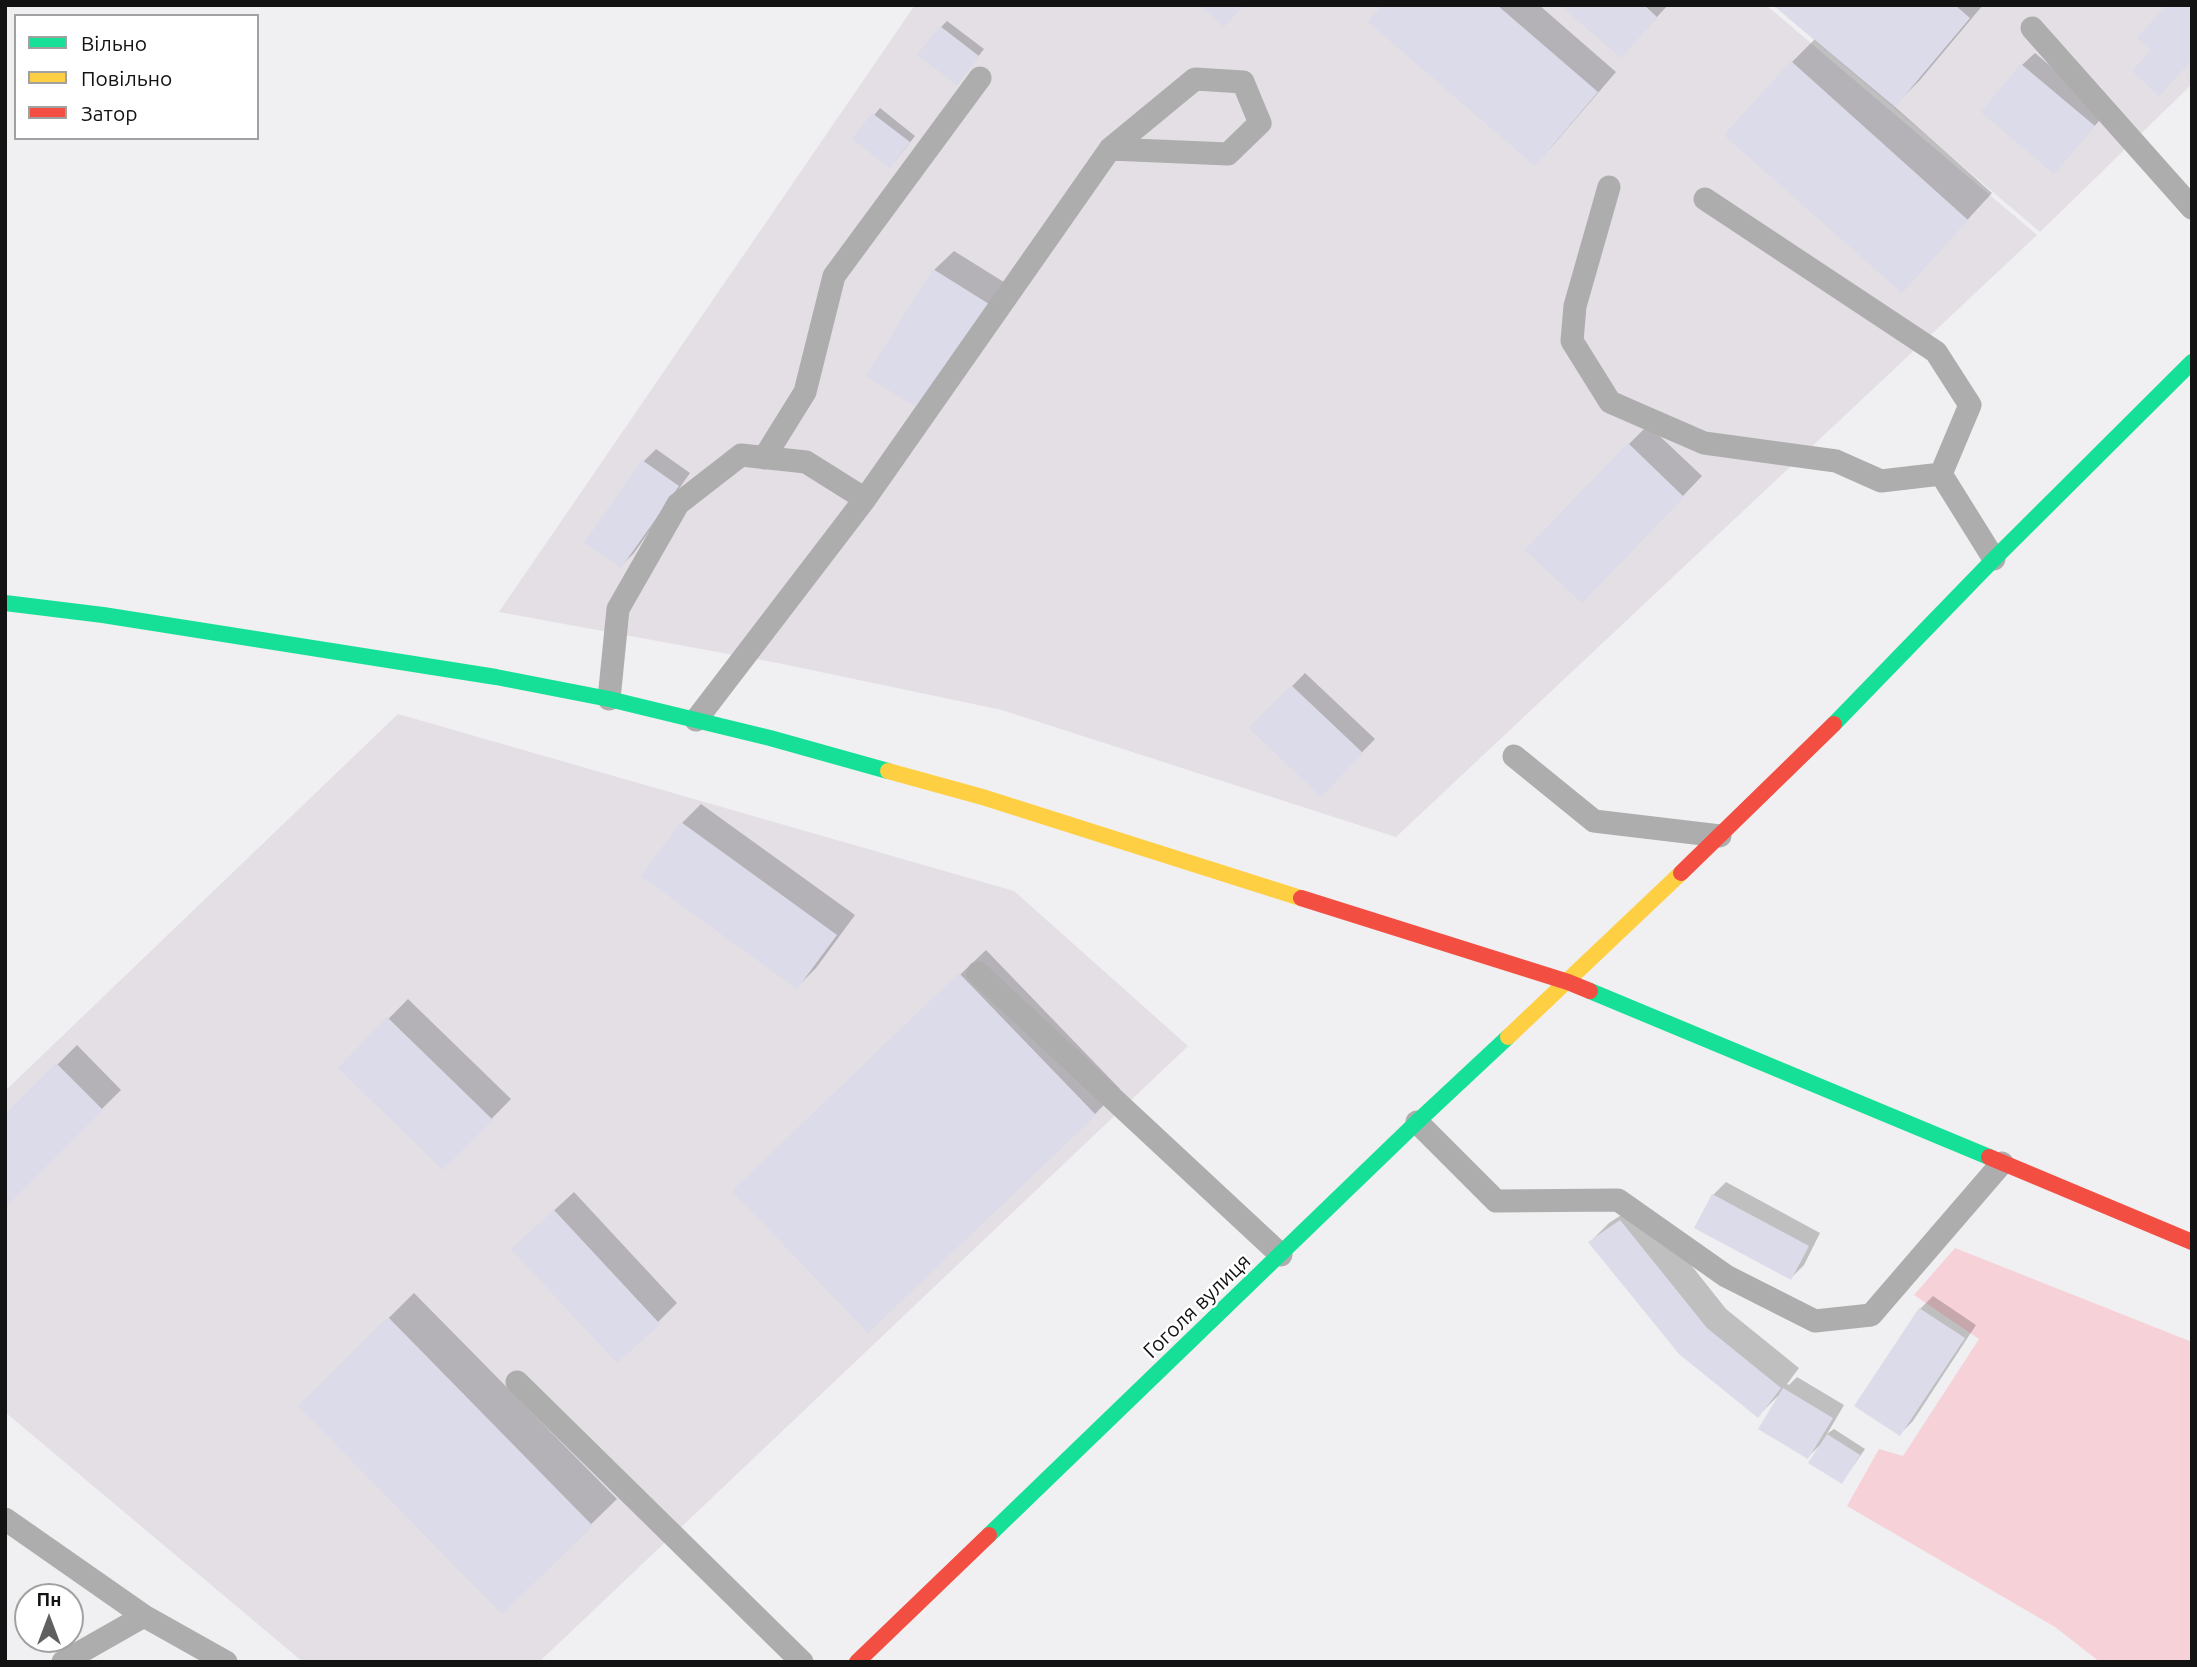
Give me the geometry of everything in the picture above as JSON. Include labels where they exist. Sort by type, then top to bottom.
[{"type":"main road","name":"Гоголя вулиця","points":[[857,1662],[1417,1122],[1568,982],[1794,765],[1994,559],[2192,362]]},
{"type":"main road","points":[[5,603],[103,615],[456,670],[609,699],[771,738],[986,798],[1568,982],[2192,1242]]},
{"type":"lane","points":[[2032,28],[2192,208]]},
{"type":"lane","points":[[764,458],[805,392],[834,276],[980,78]]},
{"type":"lane","points":[[696,720],[865,499],[1110,149],[1195,79],[1243,82],[1260,123],[1228,154],[1110,149]]},
{"type":"lane","points":[[1609,187],[1574,306],[1572,341],[1610,402],[1704,443],[1836,461],[1881,481],[1941,474]]},
{"type":"lane","points":[[1705,199],[1936,352],[1970,405],[1941,474]]},
{"type":"lane","points":[[609,699],[618,609],[678,504],[741,455],[806,463],[865,499]]},
{"type":"lane","points":[[1941,474],[1994,559]]},
{"type":"lane","points":[[1514,756],[1594,821],[1720,836]]},
{"type":"lane","points":[[978,974],[1281,1255]]},
{"type":"lane","points":[[1417,1122],[1496,1201],[1618,1200],[1726,1276],[1815,1321],[1871,1315],[2002,1163]]},
{"type":"lane","points":[[517,1382],[802,1662]]},
{"type":"lane","points":[[5,1519],[144,1616],[226,1662]]},
{"type":"lane","points":[[63,1662],[144,1616]]},
{"type":"shaded area","points":[[915,5],[1766,5],[2037,235],[1396,837],[1002,710],[778,663],[499,612]]},
{"type":"shaded area","points":[[1773,5],[2192,5],[2192,84],[2040,232]]},
{"type":"shaded area","points":[[398,714],[1014,891],[1188,1046],[539,1662],[303,1662],[5,1412],[5,1091]]},
{"type":"shaded area","points":[[1955,1248],[2192,1342],[2192,1662],[2100,1662],[2055,1627],[1847,1506],[1879,1449],[1903,1456],[1979,1339],[1914,1295]]},
{"type":"building","points":[[1199,5],[1244,5],[1224,27]]},
{"type":"building","points":[[1382,5],[1497,5],[1598,92],[1535,166],[1368,22]]},
{"type":"building","points":[[1560,5],[1644,5],[1657,17],[1621,58]]},
{"type":"building","points":[[1773,5],[1955,5],[1970,18],[1895,107]]},
{"type":"building","points":[[2167,5],[2192,5],[2192,60],[2159,96],[2132,71],[2151,50],[2137,38]]},
{"type":"building","points":[[940,26],[979,56],[957,85],[917,55]]},
{"type":"building","points":[[1791,61],[1968,220],[1902,293],[1724,135]]},
{"type":"building","points":[[2021,64],[2095,126],[2054,174],[1981,112]]},
{"type":"building","points":[[872,113],[910,142],[890,168],[852,139]]},
{"type":"building","points":[[933,269],[989,304],[922,411],[866,376]]},
{"type":"building","points":[[1628,443],[1684,497],[1582,603],[1525,550]]},
{"type":"building","points":[[642,460],[679,486],[621,568],[584,543]]},
{"type":"building","points":[[1291,685],[1363,753],[1321,797],[1249,728]]},
{"type":"building","points":[[681,822],[837,935],[797,989],[641,876]]},
{"type":"building","points":[[959,973],[1096,1115],[868,1333],[732,1191]]},
{"type":"building","points":[[387,1017],[493,1120],[443,1170],[338,1068]]},
{"type":"building","points":[[56,1063],[103,1110],[5,1208],[5,1114]]},
{"type":"building","points":[[1712,1194],[1809,1246],[1791,1280],[1694,1228]]},
{"type":"building","points":[[554,1210],[660,1324],[617,1363],[511,1249]]},
{"type":"building","points":[[1620,1220],[1707,1328],[1781,1388],[1758,1418],[1679,1354],[1588,1242]]},
{"type":"building","points":[[1919,1308],[1965,1338],[1900,1436],[1854,1406]]},
{"type":"building","points":[[388,1317],[593,1526],[502,1614],[298,1406]]},
{"type":"building","points":[[1783,1388],[1833,1418],[1808,1459],[1758,1429]]},
{"type":"building","points":[[1827,1434],[1860,1455],[1842,1484],[1808,1463]]},
{"type":"traffic: fast","points":[[1834,724],[1994,559],[2192,362]]},
{"type":"traffic: fast","points":[[5,603],[103,615],[496,677],[609,699],[770,738],[888,771]]},
{"type":"traffic: fast","points":[[1590,991],[1989,1157]]},
{"type":"traffic: fast","points":[[989,1535],[1508,1037]]},
{"type":"traffic: slow","points":[[888,771],[986,798],[1301,898]]},
{"type":"traffic: slow","points":[[1508,1037],[1681,873]]},
{"type":"traffic: jam","points":[[1681,873],[1834,724]]},
{"type":"traffic: jam","points":[[1301,898],[1590,991]]},
{"type":"traffic: jam","points":[[1989,1157],[2192,1242]]},
{"type":"traffic: jam","points":[[857,1662],[989,1535]]}]
